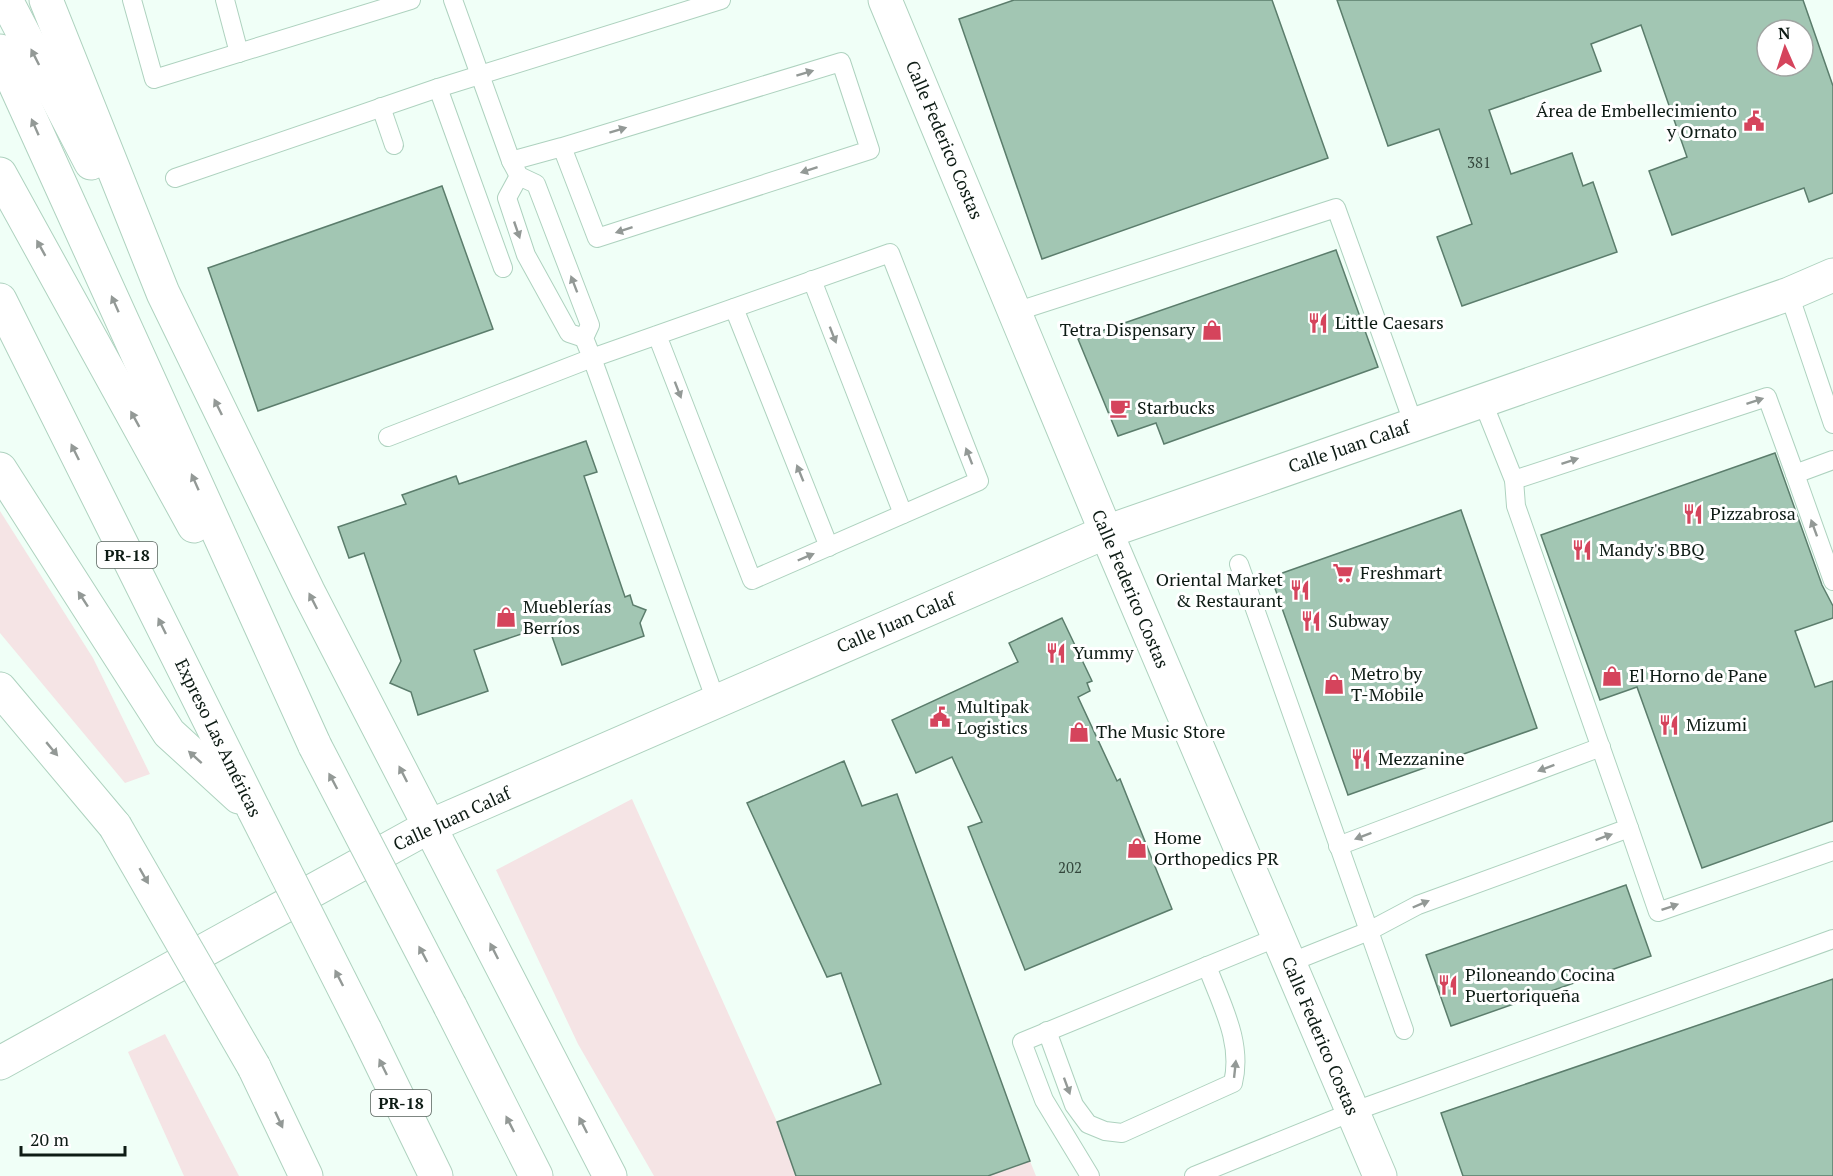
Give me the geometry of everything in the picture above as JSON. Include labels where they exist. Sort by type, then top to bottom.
[{"type":"main road","points":[[6,0],[124,226],[163,293]]},
{"type":"main road","points":[[46,0],[163,293],[308,591],[610,1176]]},
{"type":"main road","name":"Calle Federico Costas","points":[[885,0],[1106,532],[1380,1176]]},
{"type":"main road","points":[[0,51],[315,746]]},
{"type":"main road","points":[[0,174],[315,746],[536,1176]]},
{"type":"main road","name":"Calle Juan Calaf","points":[[0,1063],[430,826],[1106,532],[1789,294],[1833,275]]},
{"type":"main road","name":"Expreso Las Américas","points":[[0,300],[436,1176]]},
{"type":"main road","points":[[0,469],[169,734],[254,810]]},
{"type":"main road","points":[[0,689],[12,710],[115,826],[254,1067],[306,1176]]},
{"type":"lane","points":[[132,0],[154,79],[411,0]]},
{"type":"lane","points":[[225,0],[239,53]]},
{"type":"lane","points":[[453,0],[515,168],[536,184],[590,325],[584,338],[716,701]]},
{"type":"lane","points":[[175,178],[438,88],[721,0]]},
{"type":"lane","points":[[515,168],[562,147],[841,62],[870,150],[597,238],[562,147]]},
{"type":"lane","points":[[438,88],[503,268]]},
{"type":"lane","points":[[381,107],[394,145]]},
{"type":"lane","points":[[515,168],[507,198],[533,267],[569,333],[584,338]]},
{"type":"lane","points":[[1015,312],[1336,208],[1414,425]]},
{"type":"lane","points":[[388,437],[592,358],[812,280],[890,253],[979,481],[753,580],[657,335]]},
{"type":"lane","points":[[533,267],[564,257]]},
{"type":"lane","points":[[812,280],[903,514]]},
{"type":"lane","points":[[1789,294],[1833,424]]},
{"type":"lane","points":[[734,308],[829,547]]},
{"type":"lane","points":[[1514,480],[1767,397],[1833,581]]},
{"type":"lane","points":[[1482,400],[1514,480],[1516,506],[1658,912],[1833,851]]},
{"type":"lane","points":[[1795,474],[1833,460]]},
{"type":"lane","points":[[1239,564],[1404,1030]]},
{"type":"lane","points":[[1338,846],[1601,747]]},
{"type":"lane","points":[[1090,1176],[1044,1100],[1022,1042],[1207,966],[1369,931],[1418,905],[1629,828]]},
{"type":"lane","points":[[1194,1176],[1352,1112],[1833,939]]},
{"type":"lane","points":[[1047,1031],[1074,1105],[1088,1124],[1122,1133],[1233,1083],[1237,1068],[1235,1041],[1207,966]]},
{"type":"shaded area","points":[[0,511],[93,658],[150,774],[125,783],[0,633]]},
{"type":"shaded area","points":[[632,799],[777,1122],[796,1176],[654,1176],[578,1044],[496,870]]},
{"type":"shaded area","points":[[165,1034],[239,1176],[184,1176],[128,1052]]},
{"type":"shaded area","points":[[1030,1161],[1036,1176],[988,1176]]},
{"type":"building","points":[[1014,0],[1272,0],[1328,158],[1042,259],[959,19]]},
{"type":"building","points":[[1337,0],[1803,0],[1809,18],[1755,18],[1755,78],[1815,78],[1815,34],[1833,86],[1833,193],[1809,202],[1804,188],[1672,235],[1649,171],[1687,157],[1641,25],[1591,44],[1601,71],[1489,110],[1511,174],[1572,153],[1583,186],[1593,182],[1617,252],[1462,306],[1437,237],[1472,224],[1439,129],[1388,146]]},
{"type":"building","points":[[442,186],[493,329],[258,411],[208,268]]},
{"type":"building","points":[[1336,250],[1378,367],[1164,444],[1156,423],[1118,436],[1078,339]]},
{"type":"building","points":[[586,441],[597,472],[584,476],[625,597],[630,595],[633,605],[646,610],[640,623],[644,636],[562,665],[548,625],[474,650],[488,691],[418,715],[411,692],[390,683],[401,661],[364,553],[349,558],[338,527],[406,504],[402,495],[456,476],[459,484]]},
{"type":"building","points":[[1775,453],[1822,585],[1833,606],[1833,618],[1795,631],[1815,687],[1833,681],[1833,821],[1702,868],[1637,687],[1600,700],[1541,535]]},
{"type":"building","points":[[1461,510],[1537,728],[1348,795],[1271,577]]},
{"type":"building","points":[[1062,618],[1092,681],[1087,683],[1090,691],[1078,697],[1117,781],[1120,779],[1172,909],[1025,970],[968,827],[982,822],[952,757],[916,773],[892,720],[1018,662],[1009,643]]},
{"type":"building","points":[[844,761],[862,806],[897,794],[1030,1161],[988,1176],[796,1176],[777,1122],[881,1084],[841,973],[827,977],[747,803]]},
{"type":"building","points":[[1626,885],[1651,956],[1451,1026],[1426,955]]},
{"type":"building","points":[[1833,979],[1833,1176],[1463,1176],[1441,1113]]},
{"type":"place","name":"Área de Embellecimiento y Ornato","points":[[1754,121]]},
{"type":"place","name":"Little Caesars","points":[[1318,323]]},
{"type":"place","name":"Tetra Dispensary","points":[[1212,330]]},
{"type":"place","name":"Starbucks","points":[[1120,408]]},
{"type":"place","name":"Pizzabrosa","points":[[1693,514]]},
{"type":"place","name":"Mandy's BBQ","points":[[1582,550]]},
{"type":"place","name":"Freshmart","points":[[1343,573]]},
{"type":"place","name":"Oriental Market & Restaurant","points":[[1300,590]]},
{"type":"place","name":"Mueblerías Berríos","points":[[506,617]]},
{"type":"place","name":"Subway","points":[[1311,621]]},
{"type":"place","name":"Yummy","points":[[1056,653]]},
{"type":"place","name":"El Horno de Pane","points":[[1612,676]]},
{"type":"place","name":"Metro by T-Mobile","points":[[1334,684]]},
{"type":"place","name":"Multipak Logistics","points":[[940,717]]},
{"type":"place","name":"Mizumi","points":[[1669,725]]},
{"type":"place","name":"The Music Store","points":[[1079,732]]},
{"type":"place","name":"Mezzanine","points":[[1361,759]]},
{"type":"place","name":"Home Orthopedics PR","points":[[1137,848]]},
{"type":"place","name":"Piloneando Cocina Puertoriqueña","points":[[1448,985]]}]
